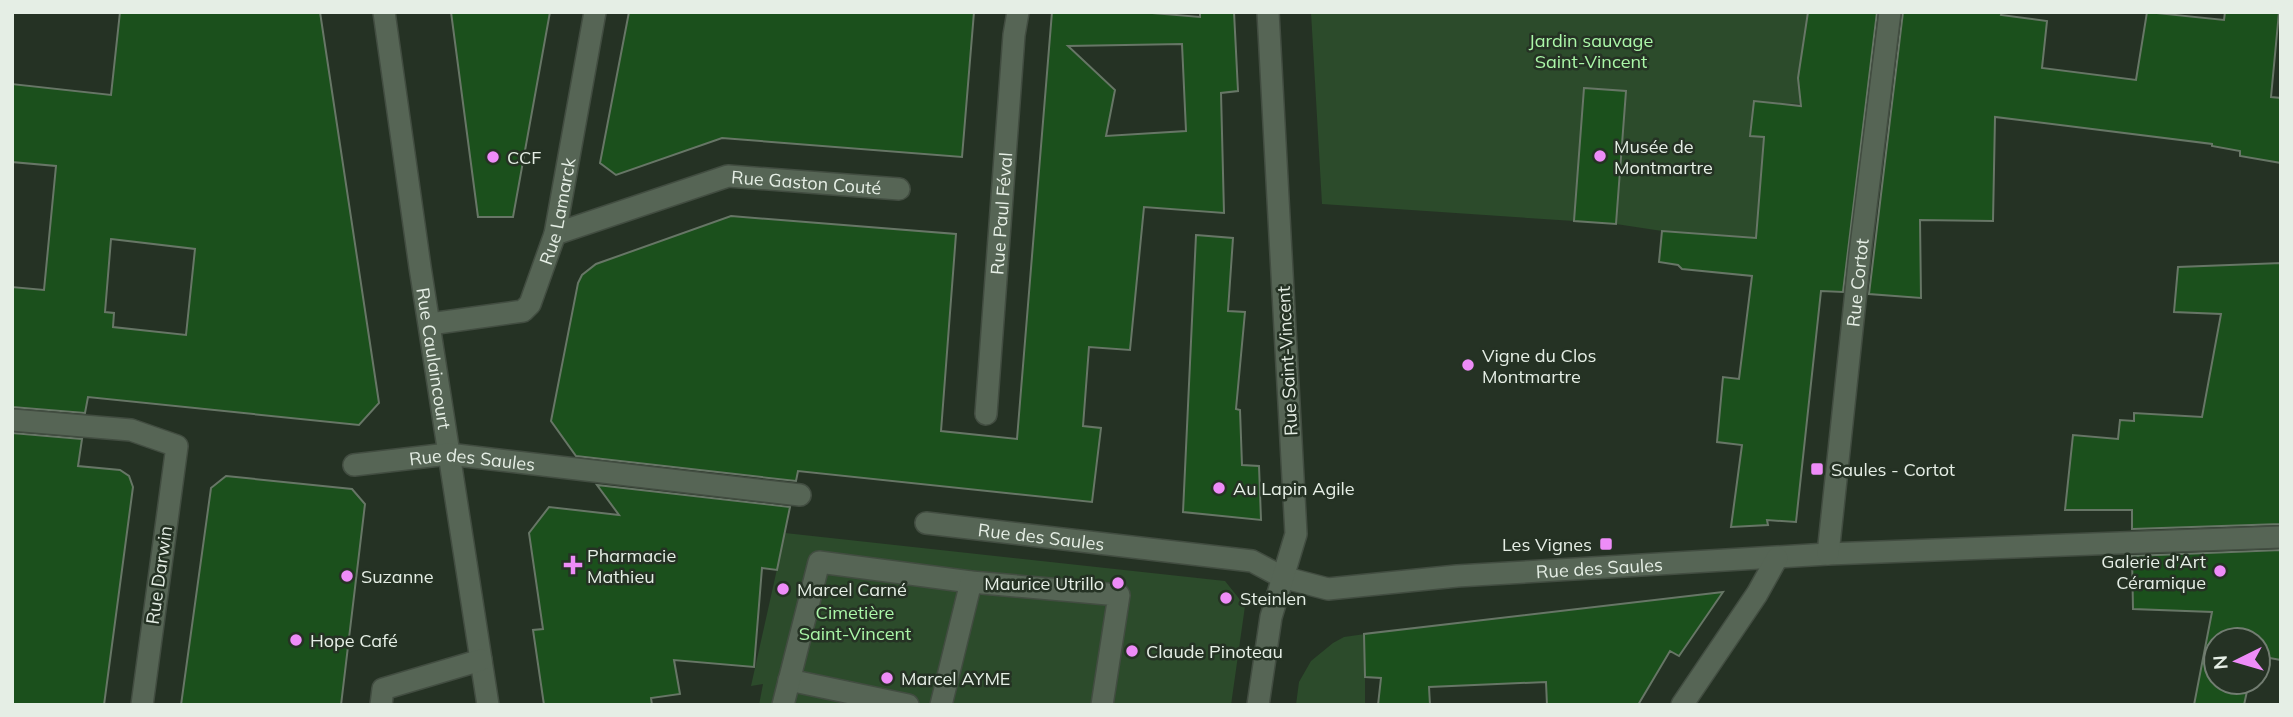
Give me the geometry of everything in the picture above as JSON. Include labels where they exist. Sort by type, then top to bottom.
[{"type":"street","name":"Rue Caulaincourt","points":[[384,12],[448,454],[488,705]]},
{"type":"street","name":"Rue Lamarck","points":[[430,324],[523,312],[530,304],[555,234],[595,12]]},
{"type":"street","name":"Rue Paul Féval","points":[[986,414],[1000,196],[1018,12]]},
{"type":"street","name":"Rue Saint-Vincent","points":[[1258,705],[1271,617],[1296,534],[1268,12]]},
{"type":"street","name":"Rue Cortot","points":[[1829,554],[1860,254],[1889,12]]},
{"type":"street","name":"Rue Gaston Couté","points":[[555,234],[728,176],[898,189]]},
{"type":"street","name":"Rue Darwin","points":[[12,420],[131,430],[177,446],[142,705]]},
{"type":"street","name":"Rue des Saules","points":[[354,465],[448,454],[800,495]]},
{"type":"street","name":"Rue des Saules","points":[[926,523],[1251,561],[1282,577],[1328,589],[1457,576],[1829,554],[2281,537]]},
{"type":"street","points":[[1682,705],[1757,594],[1777,558]]},
{"type":"street","points":[[783,705],[819,562],[971,582],[1119,595],[1102,705]]},
{"type":"street","points":[[942,705],[971,582]]},
{"type":"street","points":[[381,705],[383,689],[481,660]]},
{"type":"street","points":[[789,680],[908,705]]},
{"type":"green space","name":"Jardin sauvage Saint-Vincent","points":[[1311,12],[1808,12],[1802,53],[1802,104],[1754,102],[1750,135],[1769,138],[1760,189],[1756,238],[1662,231],[1616,224],[1626,91],[1584,89],[1574,221],[1322,204]]},
{"type":"green space","name":"Cimetière Saint-Vincent","points":[[785,533],[1225,581],[1245,606],[1231,705],[759,705],[763,684],[751,686]]},
{"type":"green space","points":[[1365,634],[1365,705],[1296,705],[1299,682],[1311,661],[1344,637]]},
{"type":"building","points":[[120,12],[320,12],[379,403],[359,425],[88,397],[85,413],[12,407],[12,287],[44,290],[56,166],[12,162],[12,84],[111,95]],"holes":[[[111,239],[195,249],[186,335],[113,327],[114,313],[105,312]]]},
{"type":"building","points":[[451,12],[550,12],[513,217],[478,217]]},
{"type":"building","points":[[629,12],[974,12],[962,157],[722,138],[616,175],[600,163]]},
{"type":"building","points":[[1052,12],[1140,12],[1200,17],[1200,12],[1234,12],[1238,91],[1221,93],[1224,213],[1144,207],[1130,350],[1089,347],[1083,426],[1101,428],[1092,502],[798,471],[796,481],[576,456],[551,421],[578,283],[582,275],[596,264],[731,216],[956,234],[941,431],[1017,439]],"holes":[[[1182,44],[1186,131],[1106,136],[1115,90],[1068,46]]]},
{"type":"building","points":[[1808,12],[1877,12],[1843,292],[1821,291],[1796,522],[1767,520],[1768,525],[1731,527],[1742,445],[1717,442],[1723,377],[1739,379],[1752,276],[1682,269],[1678,265],[1659,262],[1662,231],[1756,238],[1764,137],[1750,136],[1754,101],[1801,106],[1798,78]]},
{"type":"building","points":[[1903,12],[2002,12],[2001,15],[2047,21],[2042,68],[2136,80],[2147,12],[2224,20],[2225,12],[2279,12],[2271,97],[2281,98],[2281,163],[2240,156],[2240,151],[2212,144],[1995,117],[1993,221],[1920,220],[1921,298],[1869,294]]},
{"type":"building","points":[[1584,88],[1626,91],[1616,224],[1574,221]]},
{"type":"building","points":[[1196,235],[1233,238],[1228,311],[1245,312],[1236,409],[1240,410],[1242,465],[1259,466],[1261,520],[1183,512]]},
{"type":"building","points":[[2281,263],[2281,524],[2132,529],[2132,510],[2065,510],[2073,435],[2118,439],[2120,420],[2134,421],[2134,413],[2202,417],[2221,314],[2174,312],[2178,267]]},
{"type":"building","points":[[12,433],[82,439],[78,466],[120,470],[129,476],[133,487],[104,705],[12,705]]},
{"type":"building","points":[[226,476],[352,489],[365,504],[341,705],[181,705],[211,488]]},
{"type":"building","points":[[597,485],[790,507],[777,570],[762,568],[754,667],[674,660],[680,694],[651,698],[652,705],[544,705],[533,630],[543,629],[529,533],[549,507],[619,515]]},
{"type":"building","points":[[2281,550],[2281,660],[2272,658],[2272,626],[2209,626],[2212,612],[2133,609],[2132,556]]},
{"type":"building","points":[[1723,592],[1679,656],[1670,651],[1638,705],[1547,705],[1546,682],[1429,687],[1430,705],[1378,705],[1381,678],[1365,677],[1364,634]]},
{"type":"building","points":[[2202,664],[2202,696],[2246,696],[2244,705],[2194,705]]},
{"type":"place","name":"Musée de Montmartre","points":[[1600,156]]},
{"type":"place","name":"CCF","points":[[493,157]]},
{"type":"place","name":"Vigne du Clos Montmartre","points":[[1468,365]]},
{"type":"place","name":"Saules - Cortot","points":[[1817,469]]},
{"type":"place","name":"Au Lapin Agile","points":[[1219,488]]},
{"type":"place","name":"Les Vignes","points":[[1606,544]]},
{"type":"place","name":"Pharmacie Mathieu","points":[[573,565]]},
{"type":"place","name":"Galerie d'Art Céramique","points":[[2220,571]]},
{"type":"place","name":"Suzanne","points":[[347,576]]},
{"type":"place","name":"Maurice Utrillo","points":[[1118,583]]},
{"type":"place","name":"Marcel Carné","points":[[783,589]]},
{"type":"place","name":"Steinlen","points":[[1226,598]]},
{"type":"place","name":"Hope Café","points":[[296,640]]},
{"type":"place","name":"Claude Pinoteau","points":[[1132,651]]},
{"type":"place","name":"Marcel AYME","points":[[887,678]]}]
